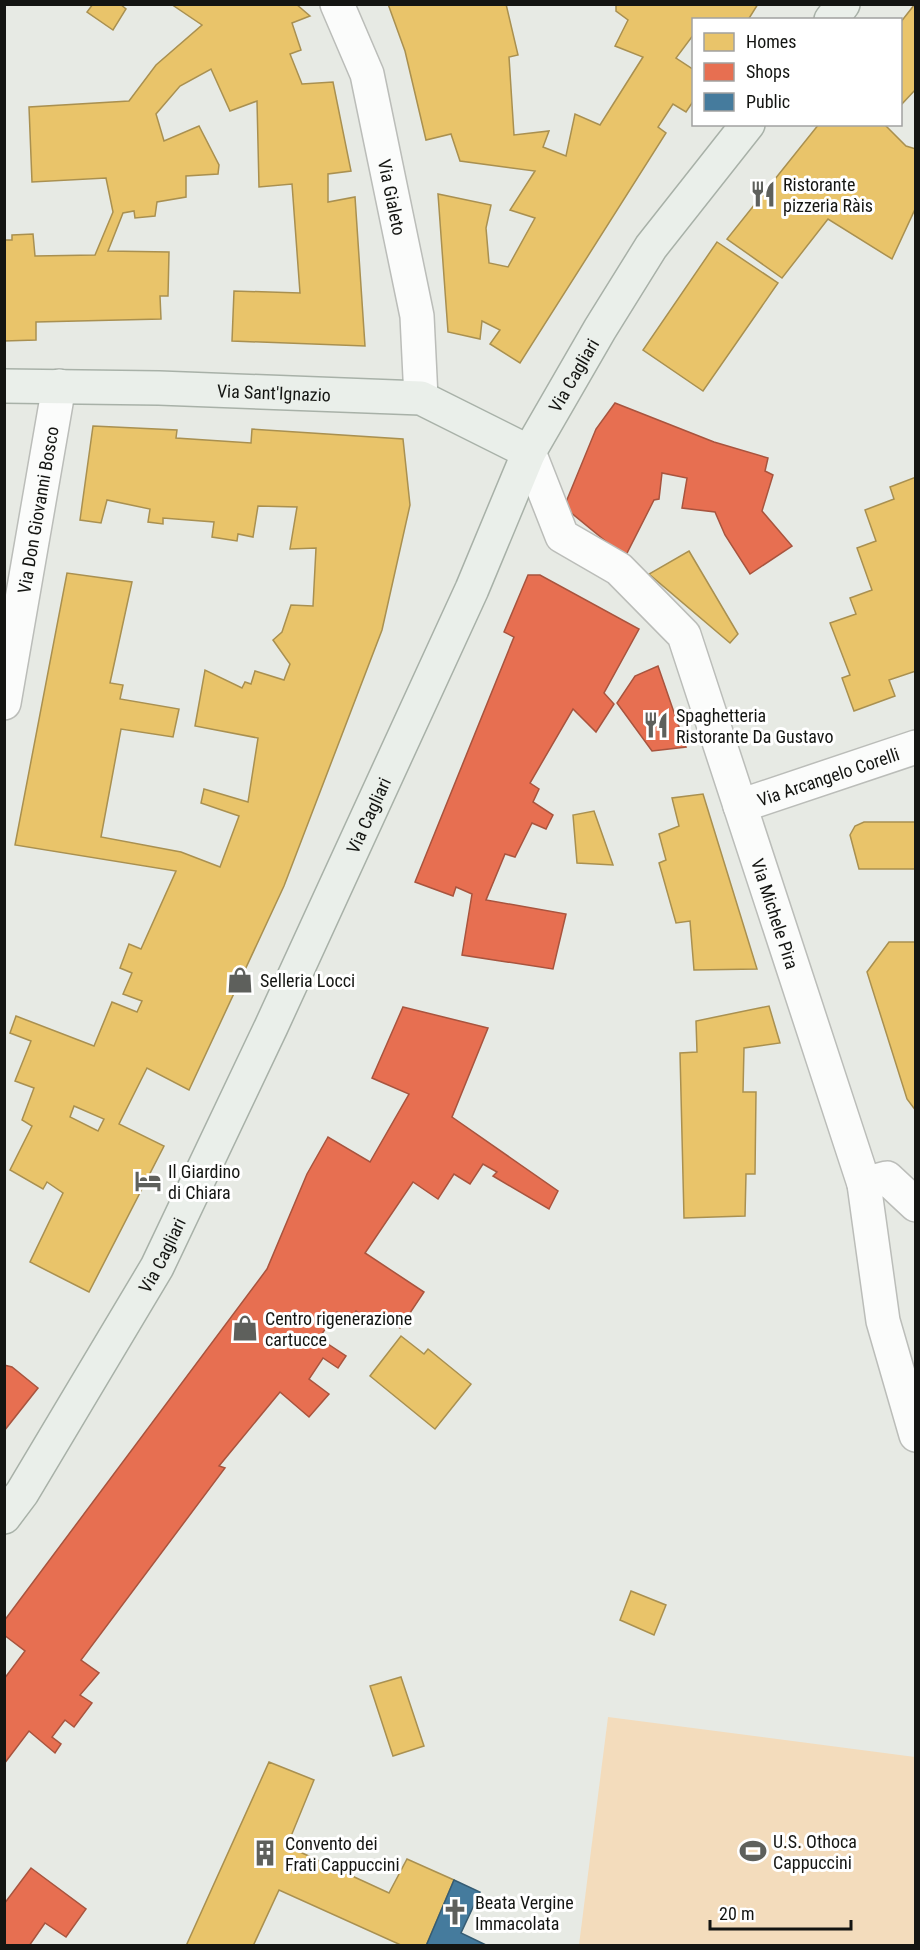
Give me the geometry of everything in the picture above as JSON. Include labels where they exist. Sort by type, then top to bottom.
[{"type":"main road","points":[[832,18],[843,4]]},
{"type":"main road","name":"Via Cagliari","points":[[4,1517],[22,1493],[157,1267],[281,1006],[462,610],[529,452],[600,329],[651,247],[746,126]]},
{"type":"main road","name":"Via Sant'Ignazio","points":[[4,387],[58,386],[421,398],[529,452]]},
{"type":"street","name":"Via Gialeto","points":[[337,4],[367,74],[417,316],[421,398]]},
{"type":"street","name":"Via Don Giovanni Bosco","points":[[4,703],[58,386]]},
{"type":"street","name":"Via Michele Pira","points":[[529,452],[562,536],[619,568],[684,635],[864,1184],[883,1321],[915,1435]]},
{"type":"street","name":"Via Arcangelo Corelli","points":[[740,806],[915,747]]},
{"type":"street","points":[[864,1184],[887,1178],[915,1205]]},
{"type":"shaded area","name":"U.S. Othoca Cappuccini","points":[[608,1717],[915,1757],[915,1945],[579,1945]]},
{"type":"building: Homes","points":[[93,4],[120,4],[126,9],[113,30],[87,12]]},
{"type":"building: Homes","points":[[171,4],[296,4],[310,16],[292,23],[301,50],[290,54],[302,84],[333,82],[351,171],[328,174],[328,202],[355,197],[365,346],[232,341],[234,291],[300,293],[292,184],[259,187],[257,101],[230,111],[211,69],[180,86],[156,114],[164,141],[199,126],[219,165],[218,174],[186,176],[186,197],[157,202],[155,216],[135,218],[134,211],[123,213],[108,251],[169,252],[168,296],[160,296],[161,319],[36,322],[36,340],[4,341],[4,240],[12,240],[12,235],[33,234],[35,256],[95,255],[113,212],[106,178],[32,182],[29,107],[129,101],[156,65],[202,25]]},
{"type":"building: Homes","points":[[388,4],[506,4],[518,55],[509,57],[514,135],[549,131],[543,147],[566,156],[575,114],[600,125],[643,57],[615,46],[628,20],[616,11],[616,4],[758,4],[749,18],[692,18],[692,37],[676,58],[692,69],[692,103],[686,112],[673,104],[658,127],[666,133],[520,363],[490,344],[500,330],[482,321],[480,339],[448,332],[438,194],[491,205],[486,228],[489,263],[508,267],[535,218],[510,210],[535,171],[460,161],[451,134],[426,140],[405,51]]},
{"type":"building: Homes","points":[[915,4],[916,89],[902,104],[902,20]]},
{"type":"building: Homes","points":[[817,126],[886,126],[906,146],[916,149],[916,207],[892,259],[828,219],[782,278],[727,239]]},
{"type":"building: Homes","points":[[717,242],[778,283],[703,391],[643,350]]},
{"type":"building: Homes","points":[[93,426],[177,430],[176,438],[251,443],[252,429],[403,439],[410,505],[382,630],[284,886],[189,1090],[147,1068],[119,1124],[164,1146],[89,1292],[30,1262],[63,1193],[47,1182],[43,1189],[10,1170],[32,1126],[22,1120],[34,1088],[15,1081],[31,1041],[10,1033],[16,1016],[94,1046],[112,1002],[137,1012],[142,1001],[123,994],[132,973],[120,968],[129,944],[141,949],[176,871],[15,845],[67,573],[132,582],[110,683],[123,685],[120,699],[179,709],[173,737],[121,729],[101,837],[181,852],[220,867],[239,816],[201,803],[204,789],[248,802],[258,738],[195,726],[205,670],[242,688],[245,682],[251,684],[255,671],[284,680],[290,664],[273,640],[282,632],[291,605],[313,606],[316,548],[290,549],[297,507],[258,506],[253,537],[238,534],[237,541],[212,537],[214,522],[163,518],[163,524],[148,522],[150,509],[107,500],[101,523],[80,520]],"holes":[[[74,1106],[104,1119],[98,1131],[70,1117]]]},
{"type":"building: Homes","points":[[916,477],[916,671],[889,680],[895,696],[854,711],[842,678],[850,675],[830,623],[856,614],[850,598],[872,590],[857,548],[876,541],[865,510],[894,499],[890,487]]},
{"type":"building: Homes","points":[[689,551],[738,634],[730,643],[649,574]]},
{"type":"building: Homes","points":[[703,794],[757,969],[694,970],[690,921],[676,923],[659,863],[666,860],[659,834],[679,826],[672,798]]},
{"type":"building: Homes","points":[[594,811],[613,865],[577,863],[573,815]]},
{"type":"building: Homes","points":[[864,822],[916,822],[916,869],[859,869],[850,835],[855,826]]},
{"type":"building: Homes","points":[[889,942],[916,942],[916,1111],[907,1099],[867,972]]},
{"type":"building: Homes","points":[[769,1006],[780,1043],[744,1048],[743,1092],[756,1092],[755,1174],[746,1174],[745,1216],[684,1218],[680,1053],[697,1052],[696,1021]]},
{"type":"building: Homes","points":[[401,1336],[424,1354],[428,1349],[471,1384],[435,1429],[370,1376]]},
{"type":"building: Homes","points":[[631,1591],[666,1605],[654,1635],[620,1620]]},
{"type":"building: Homes","points":[[401,1677],[424,1746],[393,1756],[370,1686]]},
{"type":"building: Homes","name":"Convento dei Frati Cappuccini","points":[[269,1762],[314,1780],[287,1846],[389,1893],[407,1859],[454,1880],[426,1946],[403,1946],[279,1890],[253,1946],[186,1946]]},
{"type":"building: Shops","points":[[615,403],[714,442],[768,458],[765,471],[773,475],[762,511],[792,546],[750,574],[725,535],[715,512],[682,508],[687,478],[662,473],[659,499],[654,500],[625,557],[564,507],[596,429]]},
{"type":"building: Shops","points":[[528,575],[540,575],[639,629],[604,693],[614,704],[596,732],[573,709],[530,783],[539,789],[533,802],[553,815],[546,829],[532,823],[515,857],[505,854],[486,900],[566,914],[553,969],[462,955],[472,894],[456,887],[453,896],[415,882],[514,637],[504,632]]},
{"type":"building: Shops","name":"Spaghetteria Ristorante Da Gustavo","points":[[658,666],[686,747],[652,751],[617,703],[635,676]]},
{"type":"building: Shops","points":[[403,1007],[488,1028],[452,1117],[558,1191],[549,1209],[493,1176],[497,1172],[483,1164],[470,1184],[454,1174],[438,1199],[413,1182],[365,1253],[424,1292],[400,1328],[385,1318],[379,1327],[356,1311],[350,1320],[337,1312],[319,1338],[346,1356],[338,1368],[323,1358],[309,1379],[329,1394],[309,1417],[280,1392],[219,1466],[225,1468],[81,1660],[99,1673],[80,1695],[92,1703],[74,1727],[65,1720],[52,1737],[61,1744],[55,1753],[29,1731],[4,1764],[4,1679],[25,1651],[4,1635],[4,1621],[267,1269],[307,1174],[328,1137],[370,1162],[409,1094],[372,1078]]},
{"type":"building: Shops","points":[[4,1365],[12,1367],[38,1388],[4,1431]]},
{"type":"building: Shops","points":[[31,1868],[86,1909],[66,1937],[45,1923],[29,1946],[4,1946],[4,1904]]},
{"type":"building: Public","name":"Beata Vergine Immacolata","points":[[454,1880],[480,1892],[461,1933],[488,1946],[426,1946]]},
{"type":"place","name":"Ristorante pizzeria Ràis","points":[[763,194]]},
{"type":"place","name":"Spaghetteria Ristorante Da Gustavo","points":[[656,725]]},
{"type":"place","name":"Selleria Locci","points":[[240,980]]},
{"type":"place","name":"Il Giardino di Chiara","points":[[148,1181]]},
{"type":"place","name":"Centro rigenerazione cartucce","points":[[245,1328]]},
{"type":"place","name":"U.S. Othoca Cappuccini","points":[[753,1851]]},
{"type":"place","name":"Convento dei Frati Cappuccini","points":[[265,1853]]},
{"type":"place","name":"Beata Vergine Immacolata","points":[[455,1912]]}]
